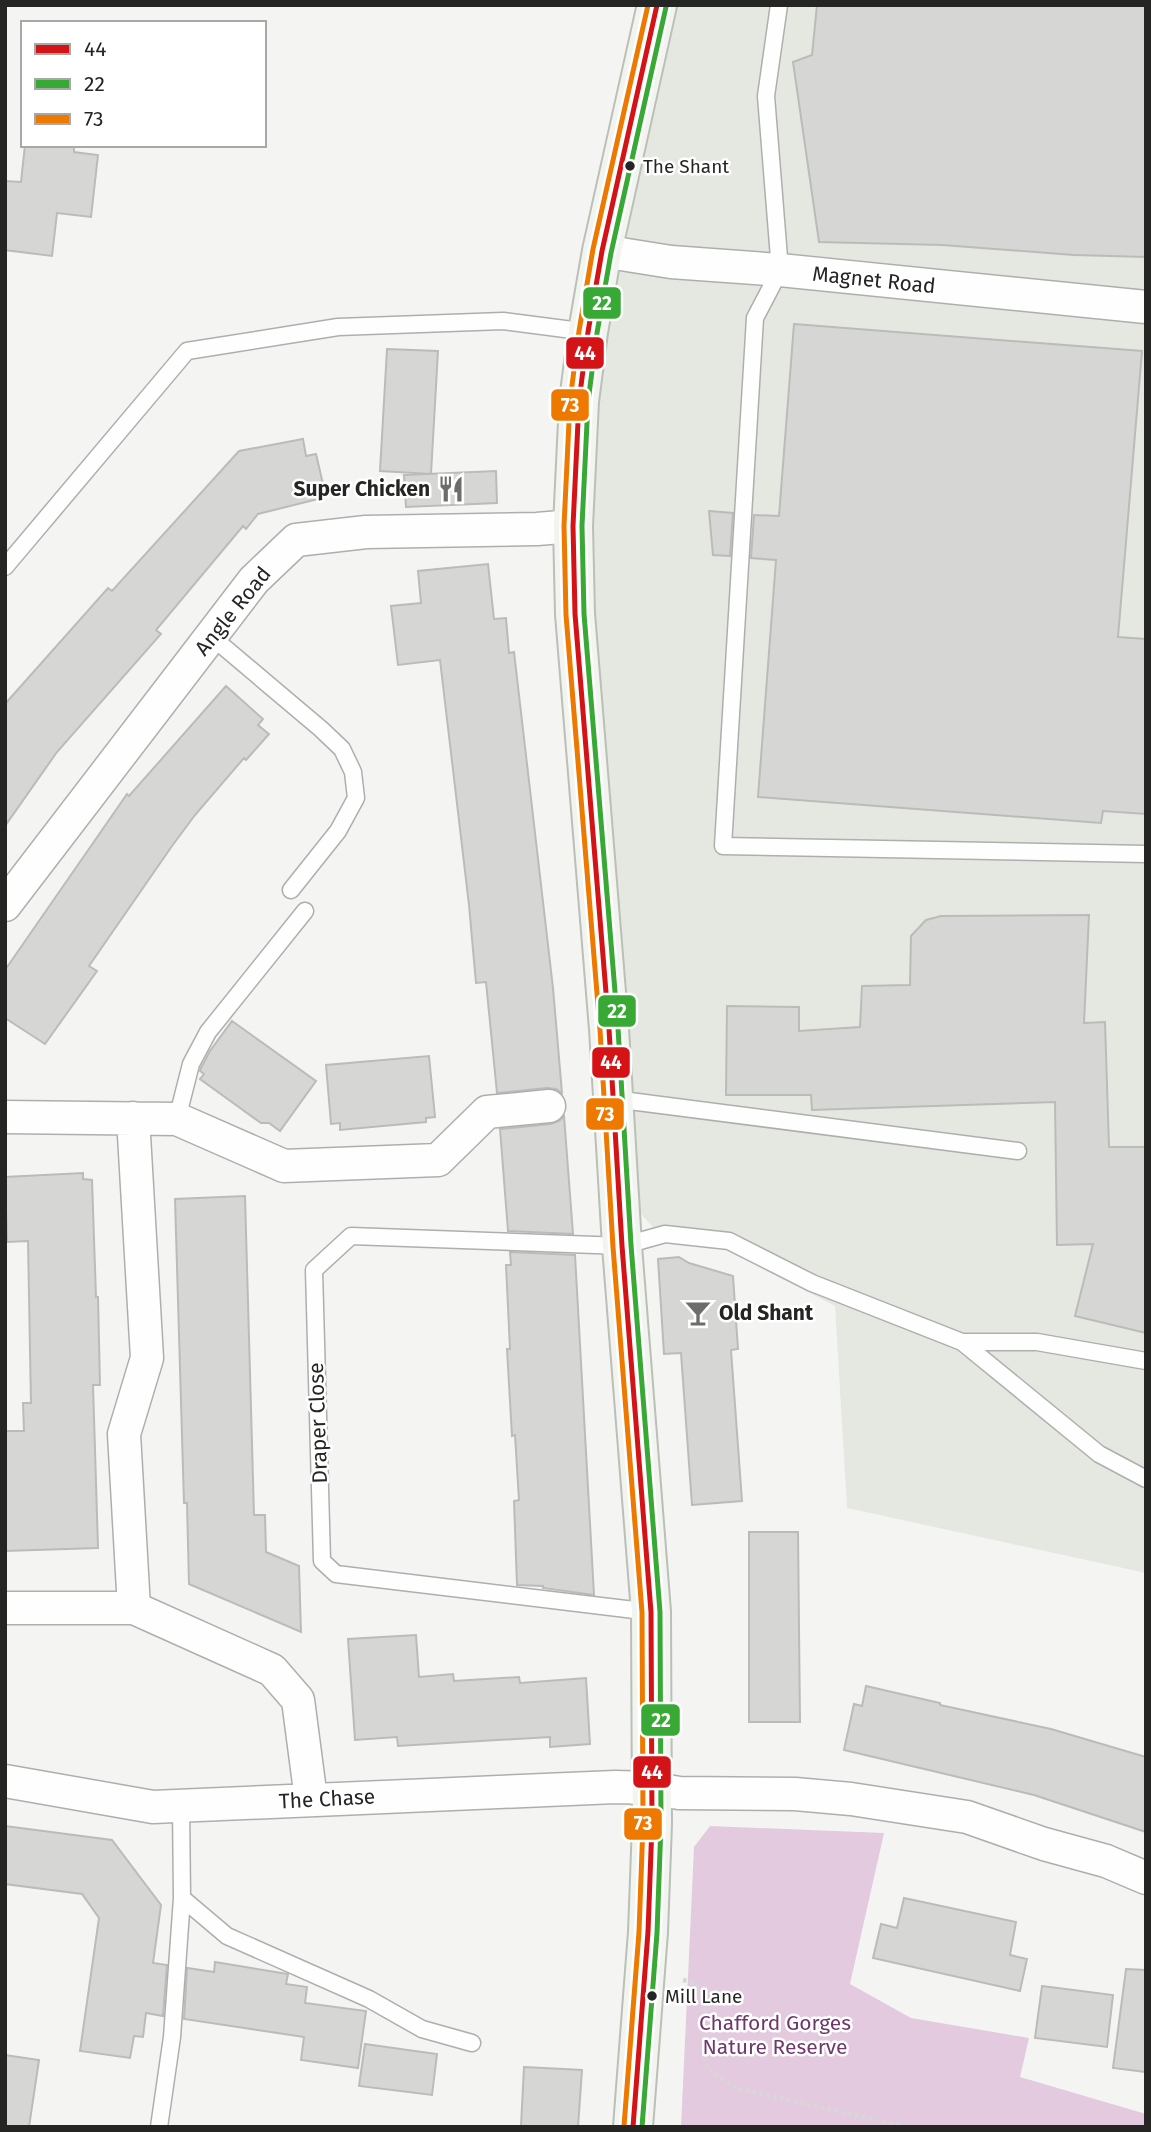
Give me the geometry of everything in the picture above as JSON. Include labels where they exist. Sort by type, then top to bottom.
[{"type":"main road","points":[[633,2127],[646,1971],[652,1824],[651,1612],[575,614],[572,526],[579,401],[588,332],[602,251],[657,5]]},
{"type":"street","name":"Magnet Road","points":[[602,251],[671,262],[780,270],[1146,307]]},
{"type":"street","name":"Angle Road","points":[[5,905],[254,580],[296,540],[366,532],[572,526]]},
{"type":"street","points":[[5,1117],[177,1119],[284,1166],[438,1160],[487,1112],[549,1106]]},
{"type":"street","points":[[133,1118],[148,1357],[124,1434],[134,1608]]},
{"type":"street","points":[[5,1608],[134,1608],[272,1670],[298,1699],[311,1799]]},
{"type":"street","name":"The Chase","points":[[5,1781],[153,1807],[615,1787],[651,1788]]},
{"type":"street","points":[[651,1788],[679,1793],[795,1794],[839,1798],[967,1817],[1044,1844],[1106,1861],[1146,1878]]},
{"type":"lane","points":[[779,5],[766,96],[780,270],[755,318],[723,846],[1146,854]]},
{"type":"lane","points":[[5,567],[187,351],[338,327],[503,321],[588,332]]},
{"type":"lane","points":[[212,637],[342,749],[353,772],[356,798],[338,831],[291,890]]},
{"type":"lane","points":[[177,1119],[191,1064],[208,1032],[305,911]]},
{"type":"lane","points":[[614,1099],[1018,1151]]},
{"type":"lane","name":"Draper Close","points":[[651,1612],[336,1574],[322,1561],[314,1270],[351,1236],[622,1246],[665,1234],[730,1241],[811,1283],[962,1342]]},
{"type":"lane","points":[[962,1342],[1037,1342],[1146,1361]]},
{"type":"lane","points":[[962,1342],[1099,1454],[1146,1479]]},
{"type":"lane","points":[[159,2127],[172,2036],[182,1898],[181,1806]]},
{"type":"lane","points":[[182,1898],[227,1936],[369,1999],[422,2029],[472,2043]]},
{"type":"path","points":[[646,1971],[693,1982],[704,1991],[704,2048],[707,2068],[735,2088],[908,2127]]},
{"type":"shaded area","points":[[657,5],[1146,5],[1146,1573],[847,1508],[835,1306],[702,1238],[662,1238],[620,1190],[573,526]]},
{"type":"green space","name":"Chafford Gorges Nature Reserve","points":[[710,1826],[884,1833],[850,1984],[911,2018],[1029,2038],[1020,2077],[1146,2114],[1146,2127],[681,2127],[694,1847]]},
{"type":"building","points":[[817,5],[1146,5],[1146,257],[1074,255],[942,245],[819,242],[793,62],[812,55]]},
{"type":"building","points":[[25,147],[74,147],[74,152],[98,155],[91,217],[57,213],[52,256],[5,250],[5,181],[21,182]]},
{"type":"building","points":[[794,324],[1142,351],[1118,637],[1146,639],[1146,814],[1103,811],[1101,823],[758,797],[776,560],[751,558],[754,515],[779,516]]},
{"type":"building","points":[[387,349],[438,351],[431,474],[380,471]]},
{"type":"building","points":[[303,439],[306,456],[316,454],[326,497],[258,514],[246,529],[243,526],[156,630],[161,634],[57,752],[5,826],[5,704],[108,588],[112,591],[239,451]]},
{"type":"building","name":"Super Chicken","points":[[496,471],[497,503],[406,507],[404,475]]},
{"type":"building","points":[[709,511],[733,513],[730,556],[713,555]]},
{"type":"building","points":[[488,564],[494,619],[506,618],[509,653],[514,652],[553,988],[562,1093],[547,1088],[497,1093],[486,982],[476,983],[440,660],[398,665],[391,606],[421,603],[418,571]]},
{"type":"building","points":[[226,686],[263,719],[258,725],[269,734],[246,760],[244,758],[172,846],[89,966],[97,971],[45,1044],[5,1018],[5,970],[127,794],[129,796]]},
{"type":"building","points":[[1089,915],[1084,1023],[1105,1022],[1109,1147],[1146,1147],[1146,1333],[1075,1316],[1093,1244],[1057,1245],[1055,1102],[812,1110],[811,1095],[726,1095],[727,1006],[799,1007],[799,1031],[860,1027],[862,986],[910,985],[911,936],[926,920],[941,916]]},
{"type":"building","points":[[232,1021],[316,1081],[280,1131],[269,1123],[261,1123],[200,1079],[204,1074],[200,1071],[201,1068],[210,1051]]},
{"type":"building","points":[[429,1056],[435,1117],[426,1118],[426,1122],[340,1130],[340,1123],[331,1124],[326,1065]]},
{"type":"building","points":[[564,1116],[573,1234],[508,1231],[500,1129],[551,1124]]},
{"type":"building","points":[[83,1173],[83,1179],[92,1180],[98,1297],[100,1385],[93,1385],[98,1548],[5,1551],[5,1431],[24,1431],[23,1403],[31,1403],[28,1241],[7,1242],[5,1177]]},
{"type":"building","points":[[245,1196],[254,1515],[265,1515],[266,1552],[299,1566],[301,1632],[189,1584],[175,1199]]},
{"type":"building","points":[[510,1252],[575,1255],[594,1595],[543,1586],[517,1585],[514,1501],[519,1500],[507,1349],[510,1349],[506,1265],[511,1265]]},
{"type":"building","points":[[679,1257],[689,1263],[733,1276],[738,1349],[731,1350],[742,1501],[692,1505],[681,1353],[664,1354],[658,1259]]},
{"type":"building","points":[[749,1532],[798,1532],[800,1722],[749,1722]]},
{"type":"building","points":[[416,1635],[419,1677],[453,1674],[454,1681],[519,1677],[520,1683],[586,1678],[590,1744],[550,1747],[550,1737],[398,1746],[397,1737],[355,1740],[348,1639]]},
{"type":"building","points":[[866,1686],[1051,1729],[1146,1757],[1146,1832],[1034,1795],[844,1750],[854,1704],[862,1706]]},
{"type":"building","points":[[5,1826],[112,1840],[161,1905],[153,1963],[167,1965],[163,2016],[146,2013],[143,2037],[134,2036],[130,2058],[80,2051],[99,1918],[82,1894],[5,1884]]},
{"type":"building","points":[[904,1898],[1016,1922],[1010,1955],[1027,1959],[1020,1991],[873,1958],[881,1924],[897,1928]]},
{"type":"building","points":[[215,1962],[288,1974],[286,1984],[307,1987],[305,2003],[366,2011],[358,2068],[301,2060],[304,2037],[184,2019],[187,1968],[214,1972]]},
{"type":"building","points":[[1126,1969],[1146,1970],[1146,2072],[1113,2068]]},
{"type":"building","points":[[1042,1986],[1113,1995],[1107,2047],[1035,2038]]},
{"type":"building","points":[[365,2044],[437,2054],[432,2095],[359,2086]]},
{"type":"building","points":[[5,2055],[39,2060],[29,2127],[5,2127]]},
{"type":"building","points":[[524,2067],[582,2070],[578,2127],[521,2126]]},
{"type":"transit line","name":"73","points":[[624,2126],[639,1932],[643,1824],[642,1612],[613,1247],[600,1030],[566,615],[564,526],[570,401],[579,331],[593,249],[648,5]]},
{"type":"transit line","name":"44","points":[[633,2127],[648,1932],[652,1824],[651,1612],[622,1246],[609,1029],[575,614],[573,526],[579,401],[588,332],[602,251],[657,5]]},
{"type":"transit line","name":"22","points":[[642,2127],[657,1933],[661,1824],[660,1612],[631,1245],[618,1028],[584,614],[582,526],[588,402],[597,333],[611,253],[666,7]]},
{"type":"place","name":"The Shant","points":[[630,166]]},
{"type":"place","name":"Super Chicken","points":[[451,489]]},
{"type":"place","name":"Old Shant","points":[[698,1313]]},
{"type":"place","name":"Mill Lane","points":[[652,1996]]}]
